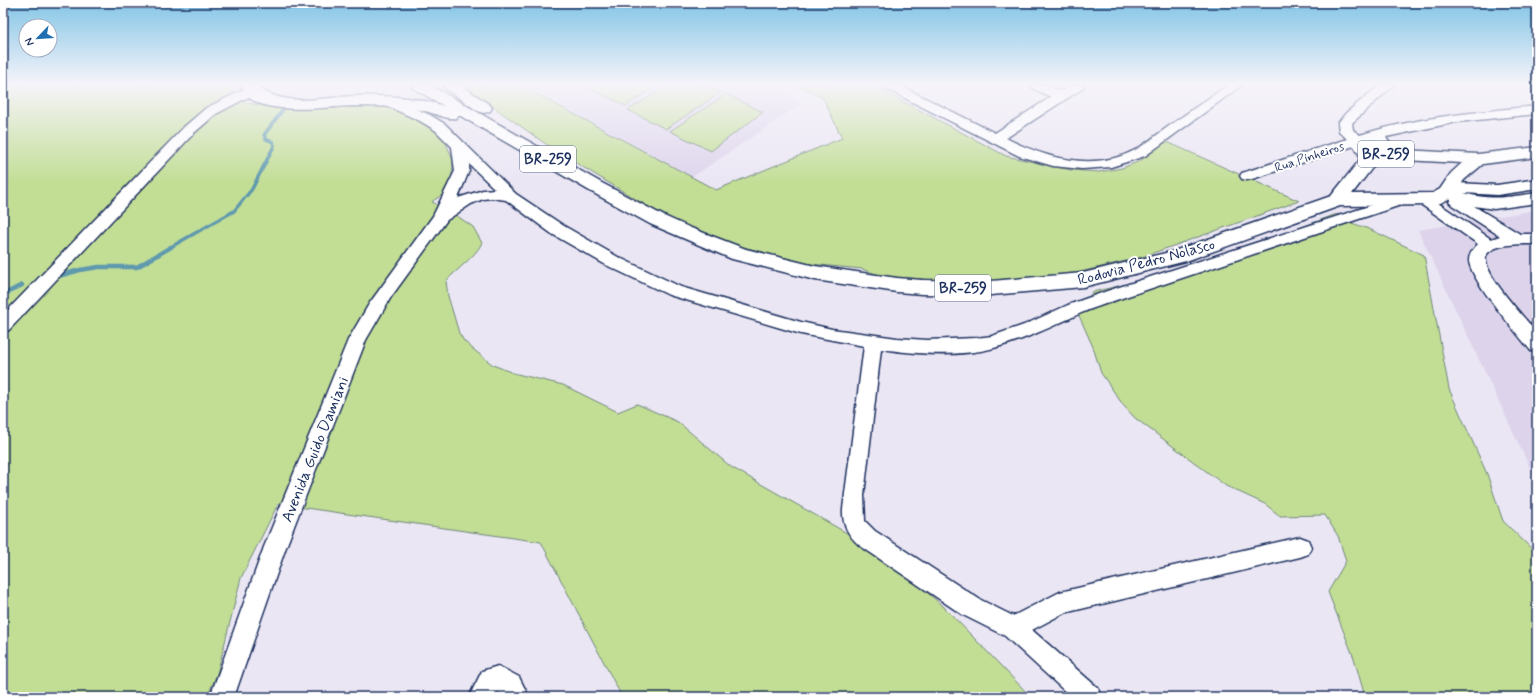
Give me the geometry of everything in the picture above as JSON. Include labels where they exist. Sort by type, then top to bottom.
[{"type":"highway","points":[[458,118],[502,133]]},
{"type":"highway","name":"Rodovia Pedro Nolasco","points":[[475,118],[594,186],[657,220],[739,254],[815,273],[922,287],[991,288],[1083,280],[1179,256],[1338,200],[1424,200],[1436,199],[1448,192]]},
{"type":"highway","points":[[497,118],[594,186]]},
{"type":"highway","name":"BR-259","points":[[1338,200],[1364,166],[1375,156],[1385,154],[1478,159],[1537,152]]},
{"type":"highway","points":[[1398,155],[1421,162],[1439,173],[1448,192]]},
{"type":"highway","points":[[1448,192],[1457,177],[1478,159]]},
{"type":"highway","points":[[1364,166],[1370,185],[1381,192],[1405,199]]},
{"type":"street","points":[[3,326],[189,130],[203,118]]},
{"type":"street","points":[[424,118],[440,127],[511,197],[565,234],[612,261],[675,291],[801,328],[832,335],[873,342],[927,347],[993,342],[1030,330],[1074,310],[1113,295],[1405,199]]},
{"type":"street","points":[[954,118],[1012,149],[1041,160],[1086,165],[1112,163],[1140,153],[1190,118]]},
{"type":"street","points":[[995,139],[1027,118]]},
{"type":"street","points":[[1350,118],[1345,123],[1346,131],[1358,141],[1364,166]]},
{"type":"street","name":"Rua Pinheiros","points":[[1247,176],[1378,134],[1459,118]]},
{"type":"street","points":[[1378,134],[1382,145],[1398,155]]},
{"type":"street","name":"Avenida Guido Damiani","points":[[222,697],[275,547],[358,340],[366,322],[387,290],[440,217],[462,171],[459,146]]},
{"type":"street","points":[[1448,192],[1497,190],[1537,184]]},
{"type":"street","points":[[1448,192],[1478,202],[1494,204],[1537,198]]},
{"type":"street","points":[[1448,192],[1516,239]]},
{"type":"street","name":"Avenida Guido Damiani","points":[[440,217],[456,204],[480,194],[492,193],[511,197]]},
{"type":"street","points":[[1424,200],[1488,244]]},
{"type":"street","points":[[1537,240],[1516,239],[1488,244],[1479,251],[1477,259],[1483,277],[1537,346]]},
{"type":"street","points":[[873,342],[854,495],[853,517],[855,528],[867,538],[971,607],[1013,628],[1089,697]]},
{"type":"street","points":[[1013,628],[1060,603],[1300,547]]},
{"type":"street","points":[[486,688],[498,678],[510,686],[517,697]]},
{"type":"shaded area","points":[[584,118],[781,118],[692,177]]},
{"type":"shaded area","points":[[1537,210],[1537,483],[1418,230]]},
{"type":"green space","points":[[3,118],[415,118],[436,130],[447,146],[453,162],[452,172],[445,192],[432,202],[453,213],[473,227],[482,243],[470,258],[446,281],[448,296],[459,333],[464,341],[493,365],[513,373],[563,385],[618,412],[637,404],[678,422],[731,467],[880,552],[944,607],[1031,697],[622,697],[541,542],[278,504],[241,578],[217,674],[207,697],[3,697]]},
{"type":"green space","points":[[508,118],[581,118],[716,190],[842,138],[832,118],[934,118],[1006,156],[1071,170],[1099,172],[1122,168],[1140,161],[1165,141],[1299,201],[1142,257],[1055,278],[1005,285],[882,276],[862,269],[810,264],[743,247],[689,227],[647,206],[553,149]]},
{"type":"green space","points":[[643,118],[683,118],[666,129]]},
{"type":"green space","points":[[690,118],[755,118],[711,151],[670,131]]},
{"type":"green space","points":[[1340,214],[1349,222],[1369,229],[1424,255],[1449,389],[1487,474],[1503,521],[1537,554],[1537,697],[1365,697],[1354,658],[1328,592],[1346,561],[1338,536],[1325,515],[1280,516],[1265,504],[1226,486],[1135,418],[1123,405],[1101,373],[1093,347],[1076,309],[1083,309],[1092,292],[1150,279]]},
{"type":"waterway","points":[[169,248],[234,211],[252,189],[274,146],[273,142],[266,139],[264,135],[277,118]]},
{"type":"waterway","points":[[55,277],[80,270],[99,267],[137,267],[171,247]]},
{"type":"waterway","points":[[3,295],[22,285]]}]
